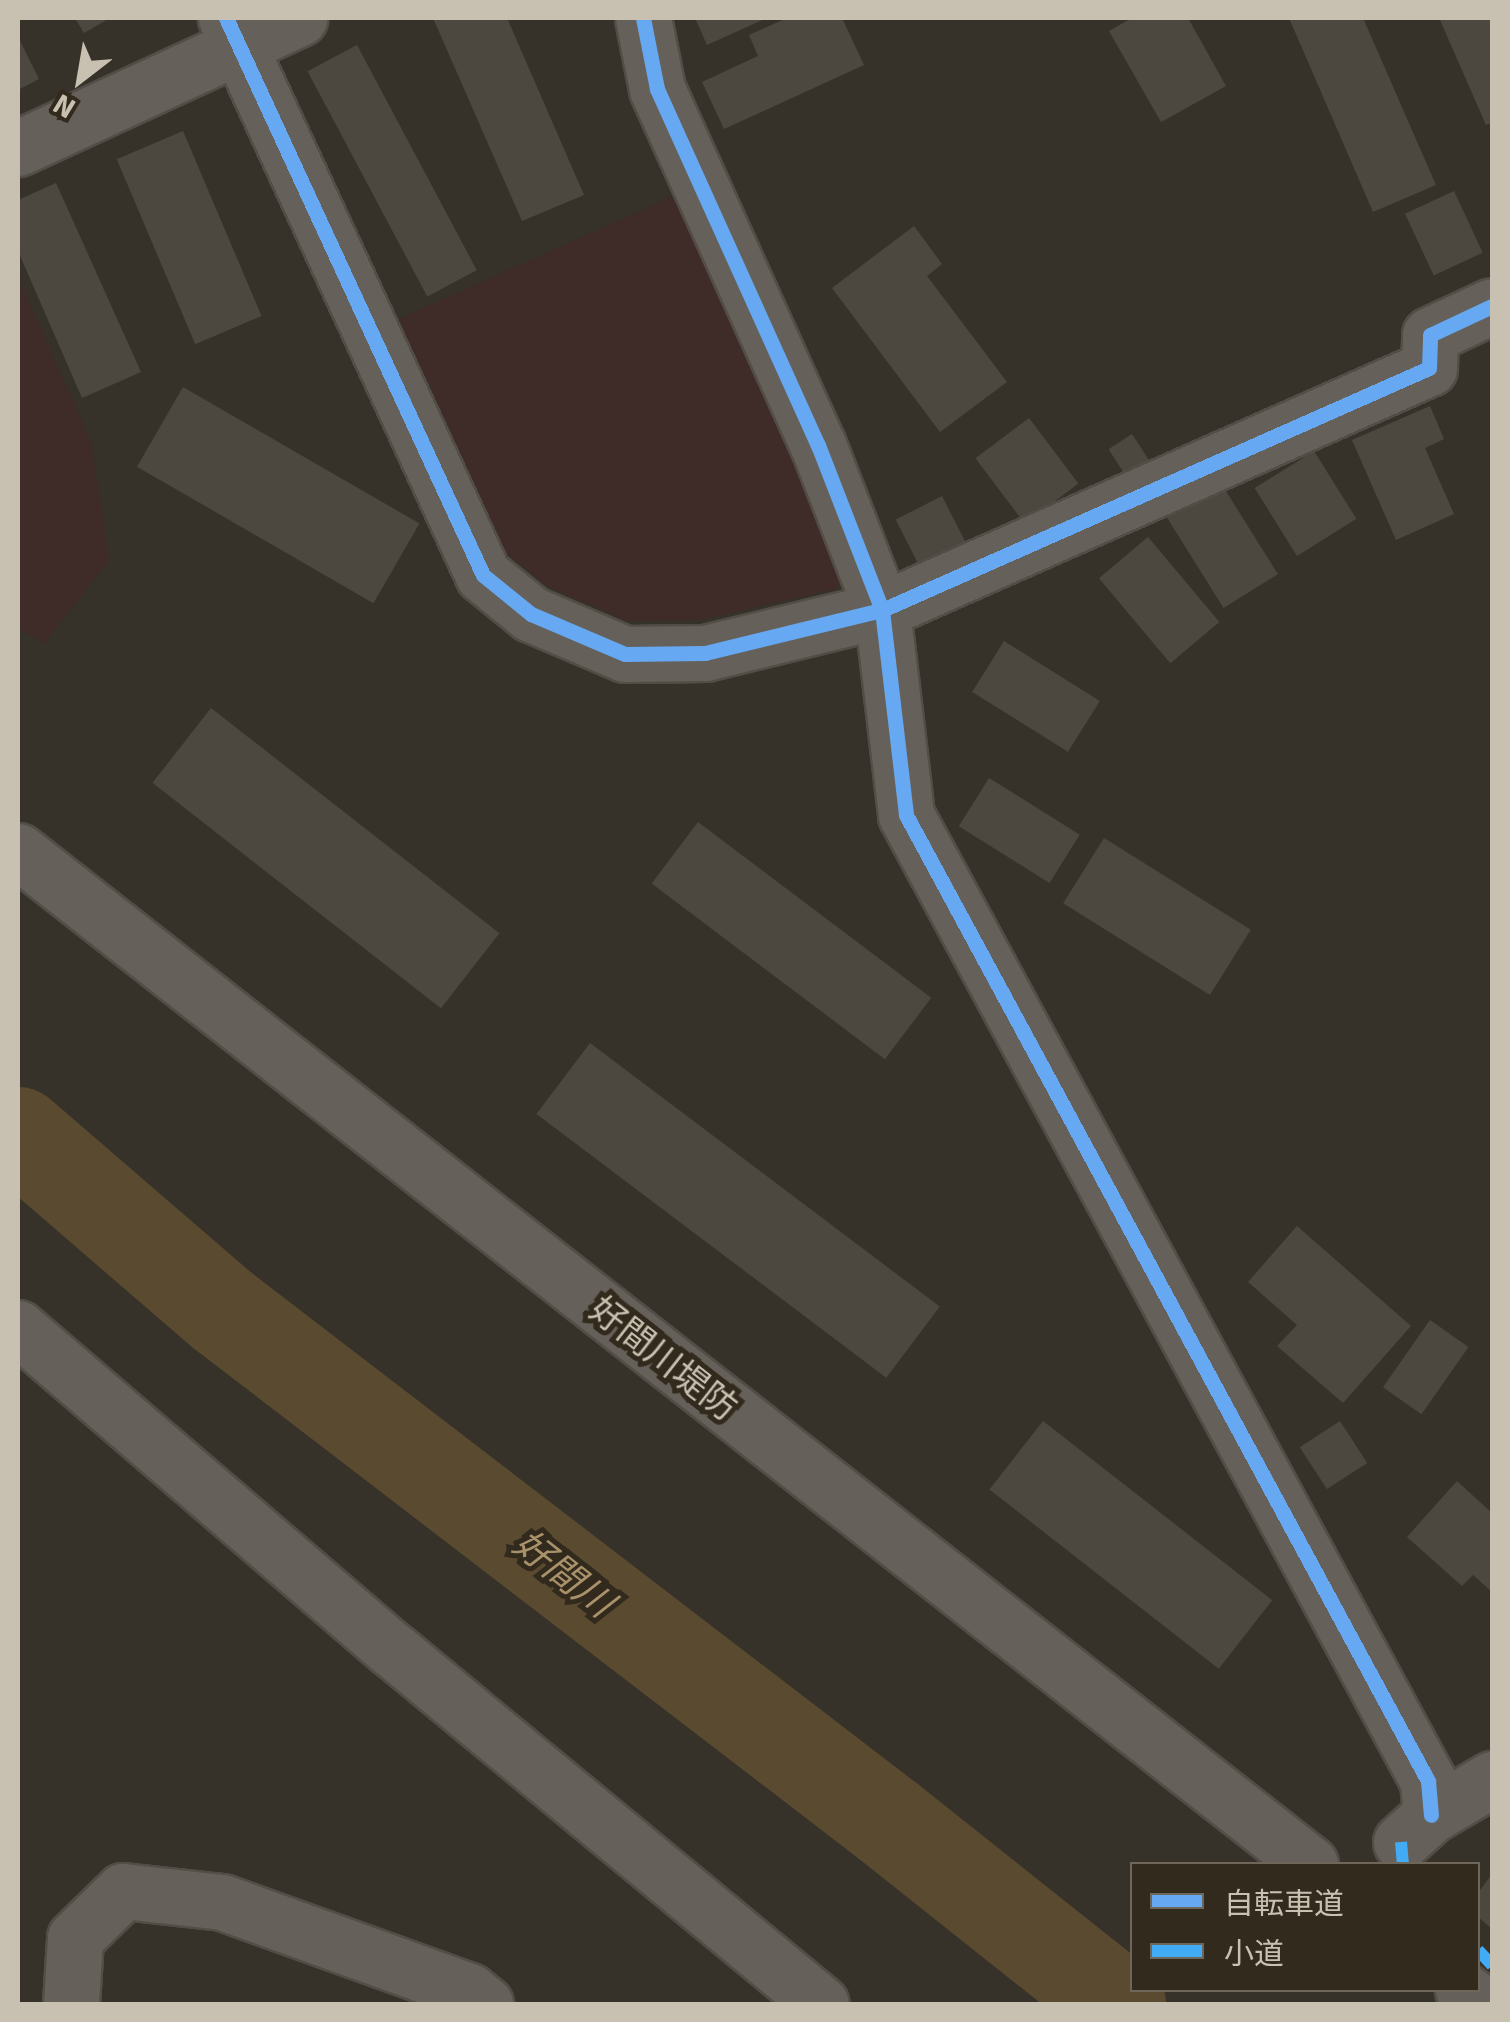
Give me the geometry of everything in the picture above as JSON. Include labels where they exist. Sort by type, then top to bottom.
[{"type":"street","points":[[18,148],[234,31],[299,18]]},
{"type":"street","points":[[643,18],[657,89],[818,444],[882,610],[906,815],[1428,1781],[1416,1829],[1492,1779]]},
{"type":"street","points":[[234,31],[483,575],[531,614],[625,654],[705,653],[882,610],[1429,368],[1430,334],[1492,306]]},
{"type":"street","name":"好間川堤防","points":[[18,852],[1307,1862]]},
{"type":"street","points":[[18,1328],[393,1650],[821,2004]]},
{"type":"street","points":[[71,2004],[75,1938],[123,1892],[222,1902],[469,1992],[485,2004]]},
{"type":"shaded area","points":[[685,191],[846,573],[836,589],[698,620],[628,621],[547,586],[506,552],[399,319]]},
{"type":"shaded area","points":[[18,278],[91,442],[109,560],[44,644],[18,628]]},
{"type":"building","points":[[75,18],[110,18],[84,33]]},
{"type":"building","points":[[433,18],[507,18],[584,195],[522,221]]},
{"type":"building","points":[[695,18],[767,18],[707,45]]},
{"type":"building","points":[[787,18],[842,18],[864,65],[724,129],[702,82],[758,56],[749,35]]},
{"type":"building","points":[[1132,18],[1188,18],[1226,86],[1161,122],[1109,31]]},
{"type":"building","points":[[1289,18],[1363,18],[1436,185],[1373,212]]},
{"type":"building","points":[[1492,18],[1492,123],[1486,125],[1440,20]]},
{"type":"building","points":[[18,37],[39,79],[18,90]]},
{"type":"building","points":[[357,45],[477,270],[427,296],[308,71]]},
{"type":"building","points":[[183,131],[262,316],[195,344],[117,159]]},
{"type":"building","points":[[56,183],[141,372],[82,398],[18,251],[18,200]]},
{"type":"building","points":[[1454,191],[1483,253],[1434,275],[1405,214]]},
{"type":"building","points":[[914,226],[942,264],[927,276],[1007,382],[940,432],[832,288]]},
{"type":"building","points":[[183,387],[419,524],[373,603],[137,467]]},
{"type":"building","points":[[1430,406],[1444,439],[1425,448],[1454,514],[1396,540],[1352,440]]},
{"type":"building","points":[[1029,418],[1078,483],[1025,524],[975,458]]},
{"type":"building","points":[[1132,434],[1154,468],[1130,483],[1109,449]]},
{"type":"building","points":[[1314,451],[1356,519],[1297,556],[1255,488]]},
{"type":"building","points":[[1219,480],[1278,574],[1224,608],[1165,514]]},
{"type":"building","points":[[942,496],[968,548],[922,571],[896,520]]},
{"type":"building","points":[[1148,537],[1219,622],[1170,663],[1099,578]]},
{"type":"building","points":[[1004,641],[1100,701],[1068,752],[972,692]]},
{"type":"building","points":[[211,708],[499,933],[441,1008],[153,783]]},
{"type":"building","points":[[989,778],[1080,835],[1050,883],[959,826]]},
{"type":"building","points":[[698,822],[931,998],[885,1059],[652,883]]},
{"type":"building","points":[[1104,838],[1251,930],[1210,995],[1063,903]]},
{"type":"building","points":[[590,1043],[940,1307],[886,1378],[536,1114]]},
{"type":"building","points":[[1297,1226],[1411,1326],[1343,1403],[1277,1346],[1297,1325],[1248,1282]]},
{"type":"building","points":[[1430,1320],[1469,1347],[1421,1414],[1383,1387]]},
{"type":"building","points":[[1043,1421],[1272,1600],[1219,1669],[989,1490]]},
{"type":"building","points":[[1340,1421],[1367,1463],[1327,1489],[1300,1447]]},
{"type":"building","points":[[1457,1481],[1492,1513],[1492,1592],[1473,1575],[1462,1586],[1407,1537]]},
{"type":"building","points":[[1492,1874],[1492,1929],[1480,1919],[1480,1890]]},
{"type":"waterway","name":"好間川","points":[[18,1134],[222,1310],[888,1821],[1118,2004]]},
{"type":"marked path","points":[[1401,1842],[1403,1862]]},
{"type":"marked path","points":[[1480,1952],[1492,1965]]},
{"type":"cycle path","points":[[226,18],[483,575],[531,614],[625,654],[705,653],[882,610],[1429,368],[1430,335],[1492,306]]},
{"type":"cycle path","points":[[643,18],[657,89],[818,445],[882,610],[906,815],[1428,1781],[1431,1815]]}]
